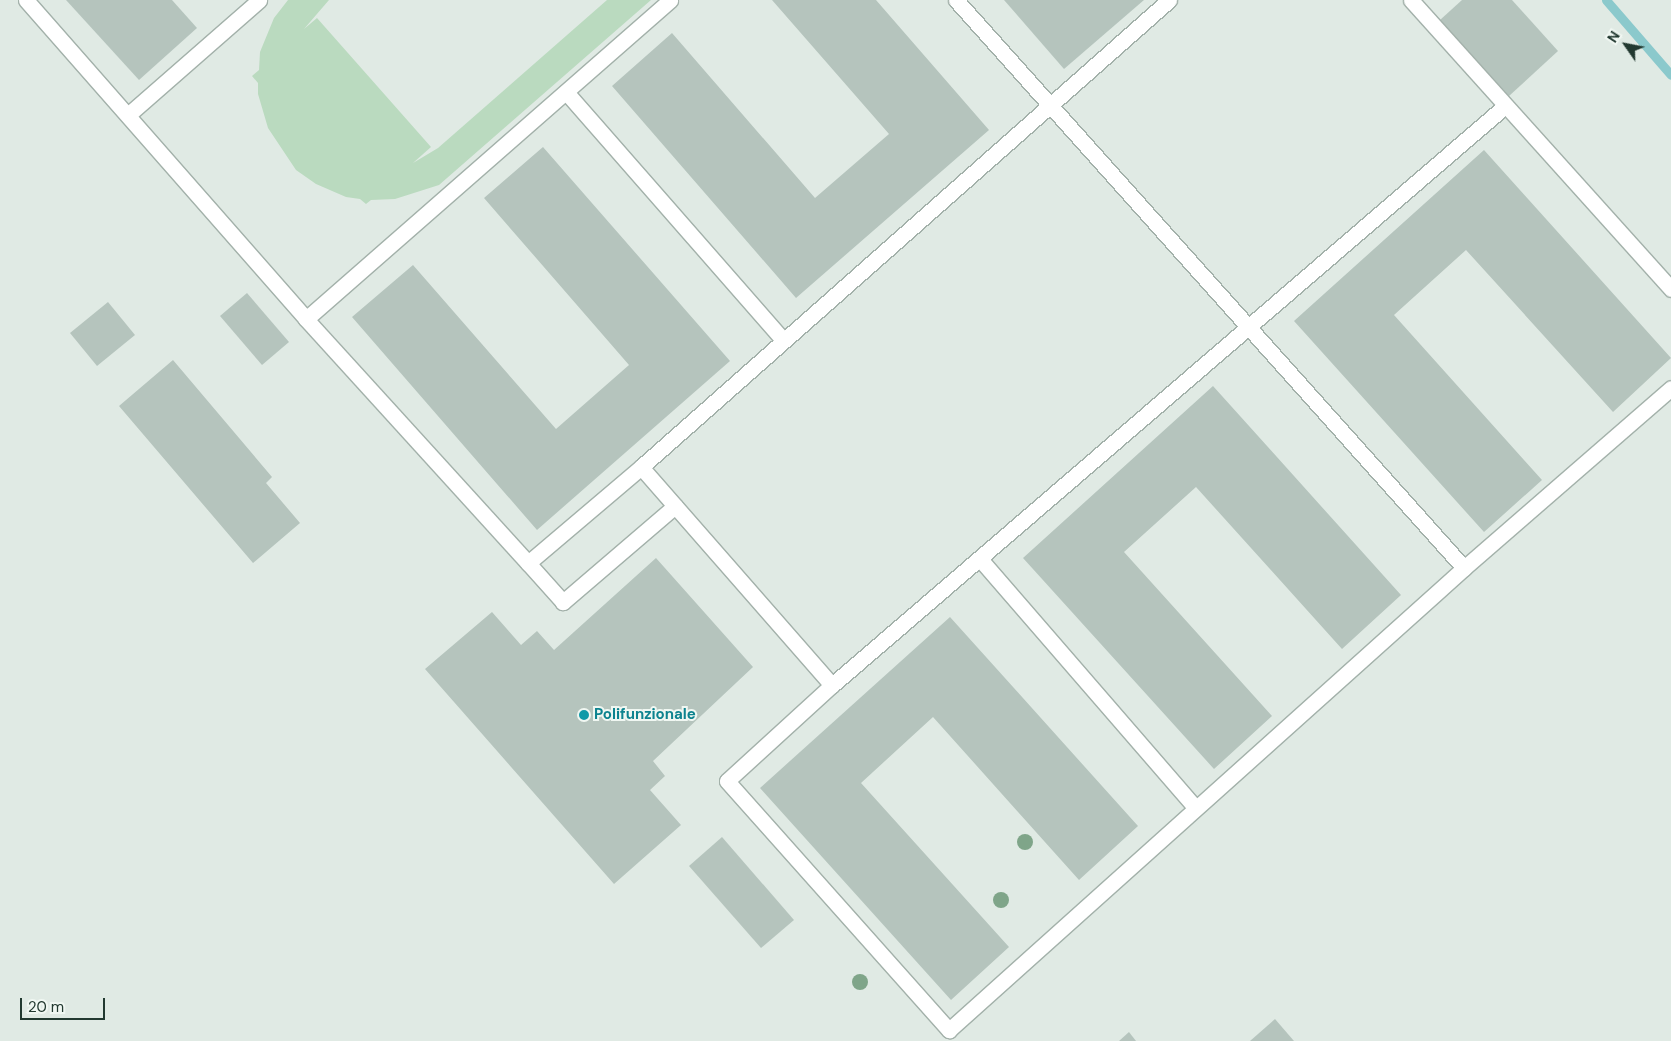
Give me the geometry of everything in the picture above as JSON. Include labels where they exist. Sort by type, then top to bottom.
[{"type":"lane","points":[[26,0],[306,319],[563,602],[675,506]]},
{"type":"lane","points":[[128,114],[259,0]]},
{"type":"lane","points":[[306,319],[670,0]]},
{"type":"lane","points":[[956,0],[1464,568]]},
{"type":"lane","points":[[528,563],[641,467],[1169,0]]},
{"type":"lane","points":[[1411,0],[1671,289]]},
{"type":"lane","points":[[566,92],[783,340]]},
{"type":"lane","points":[[1505,106],[832,685],[727,781],[949,1030],[1195,807],[1464,568],[1671,388]]},
{"type":"lane","points":[[641,467],[832,685]]},
{"type":"lane","points":[[980,559],[1195,807]]},
{"type":"green space","points":[[288,0],[329,0],[304,29],[317,18],[431,147],[413,163],[438,148],[607,0],[651,0],[439,185],[395,199],[371,200],[366,204],[360,199],[346,197],[316,184],[296,170],[268,128],[258,94],[258,83],[252,76],[259,70],[260,52],[274,18]]},
{"type":"building","points":[[66,0],[172,0],[197,28],[139,80]]},
{"type":"building","points":[[772,0],[876,0],[989,130],[796,298],[612,86],[672,33],[815,198],[889,134]]},
{"type":"building","points":[[1004,0],[1144,0],[1064,69]]},
{"type":"building","points":[[1462,0],[1512,0],[1558,51],[1509,96],[1440,20]]},
{"type":"building","points":[[543,147],[730,361],[537,530],[352,317],[413,265],[556,429],[629,365],[484,198]]},
{"type":"building","points":[[1484,150],[1671,358],[1613,412],[1466,250],[1394,315],[1542,480],[1484,532],[1294,321]]},
{"type":"building","points":[[247,293],[289,342],[262,365],[220,316]]},
{"type":"building","points":[[108,302],[135,335],[97,366],[70,333]]},
{"type":"building","points":[[173,360],[272,477],[266,483],[300,523],[253,563],[119,406]]},
{"type":"building","points":[[1213,386],[1401,595],[1342,649],[1196,487],[1124,552],[1272,716],[1214,769],[1023,558]]},
{"type":"building","name":"Polifunzionale","points":[[656,558],[753,667],[653,761],[665,776],[650,790],[681,825],[614,884],[425,669],[492,612],[521,645],[537,631],[554,650]]},
{"type":"building","points":[[950,617],[1138,826],[1079,880],[933,717],[861,783],[1009,947],[951,1000],[760,788]]},
{"type":"building","points":[[722,837],[794,920],[761,948],[689,866]]},
{"type":"building","points":[[1275,1019],[1294,1041],[1250,1041]]},
{"type":"building","points":[[1129,1032],[1136,1041],[1119,1041]]},
{"type":"waterway","points":[[1606,0],[1671,75]]},
{"type":"place","name":"Polifunzionale","points":[[584,715]]}]
